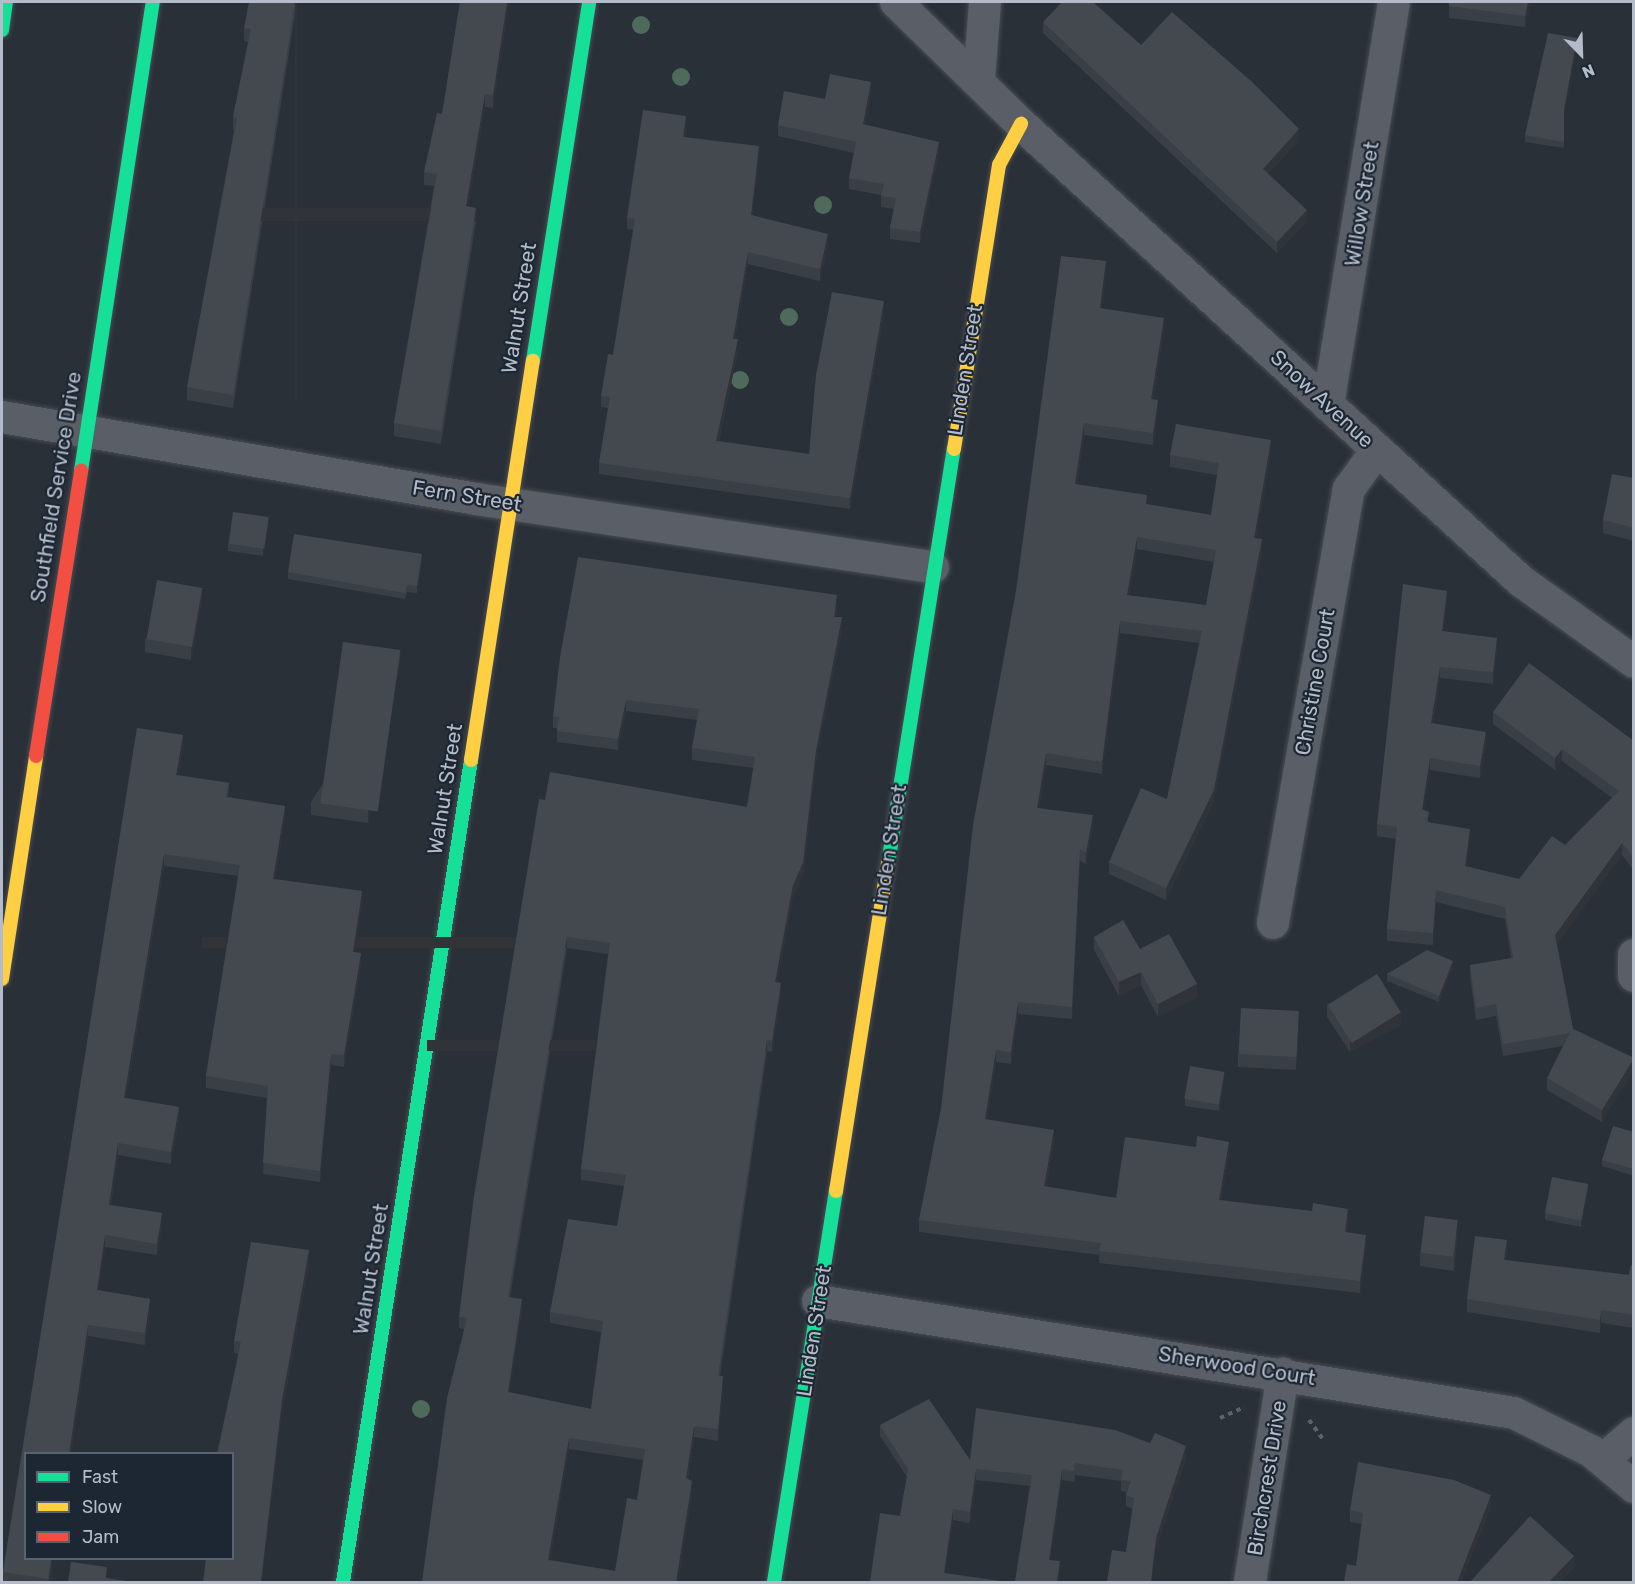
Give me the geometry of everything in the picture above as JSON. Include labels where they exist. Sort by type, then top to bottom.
[{"type":"main road","points":[[2,30],[6,2]]},
{"type":"main road","name":"Southfield Service Drive","points":[[2,979],[153,2]]},
{"type":"main road","name":"Walnut Street","points":[[343,1582],[589,2]]},
{"type":"main road","name":"Linden Street","points":[[774,1582],[933,567],[999,165],[1021,124]]},
{"type":"street","points":[[896,2],[979,79]]},
{"type":"street","points":[[979,79],[985,2]]},
{"type":"street","name":"Willow Street","points":[[1328,405],[1394,2]]},
{"type":"street","name":"Snow Avenue","points":[[979,79],[1021,124],[1521,580],[1634,662]]},
{"type":"street","name":"Fern Street","points":[[13,420],[511,504],[933,567]]},
{"type":"street","name":"Christine Court","points":[[1273,923],[1349,489],[1377,450]]},
{"type":"street","points":[[1634,955],[1634,976]]},
{"type":"street","name":"Sherwood Court","points":[[818,1301],[1283,1374],[1514,1413],[1554,1429],[1603,1460],[1634,1487]]},
{"type":"street","name":"Birchcrest Drive","points":[[1250,1582],[1283,1374]]},
{"type":"street","points":[[1603,1460],[1634,1432]]},
{"type":"path","points":[[1220,1418],[1242,1406]]},
{"type":"path","points":[[1306,1416],[1323,1439]]},
{"type":"building","points":[[249,2],[295,2],[233,395],[187,387],[237,118],[233,117],[251,29],[244,28]]},
{"type":"building","points":[[460,2],[507,2],[493,95],[485,94],[466,206],[476,208],[441,431],[394,423],[437,174],[424,172],[437,113],[442,114]]},
{"type":"building","points":[[1062,2],[1093,2],[1141,45],[1172,12],[1251,81],[1299,129],[1263,169],[1307,210],[1277,242],[1043,22]]},
{"type":"building","points":[[1449,2],[1528,2],[1525,16],[1449,6]]},
{"type":"building","points":[[1548,33],[1577,38],[1564,109],[1564,142],[1525,135]]},
{"type":"building","points":[[830,74],[871,82],[863,124],[939,142],[920,232],[890,228],[896,198],[881,196],[884,184],[849,178],[856,142],[778,125],[784,91],[825,99]]},
{"type":"building","points":[[643,110],[686,116],[683,137],[759,146],[751,215],[828,234],[820,269],[748,252],[733,339],[738,339],[716,441],[809,454],[816,375],[832,292],[884,301],[850,498],[599,463],[610,397],[601,396],[608,354],[613,355],[635,219],[627,218]]},
{"type":"building","points":[[1061,256],[1106,261],[1100,308],[1164,318],[1151,399],[1158,400],[1153,433],[1084,423],[1075,484],[1147,495],[1146,504],[1211,515],[1219,463],[1170,455],[1176,424],[1271,440],[1254,538],[1262,539],[1214,790],[1166,888],[1109,862],[1141,788],[1167,799],[1202,631],[1120,621],[1102,762],[1046,753],[1037,808],[1093,815],[1086,852],[1080,849],[1072,1007],[1018,1002],[1011,1052],[996,1050],[985,1119],[1054,1130],[1044,1186],[1116,1198],[1125,1137],[1196,1147],[1197,1136],[1229,1142],[1219,1200],[1312,1211],[1313,1203],[1348,1209],[1345,1232],[1366,1235],[1360,1281],[1099,1251],[1101,1243],[919,1220],[941,1109],[973,825],[1016,591]],"holes":[[[1137,537],[1216,550],[1206,605],[1127,595]]]},
{"type":"building","points":[[1612,474],[1634,478],[1634,528],[1603,520]]},
{"type":"building","points":[[233,512],[269,517],[264,549],[229,544]]},
{"type":"building","points":[[294,534],[422,554],[417,586],[407,585],[405,593],[288,572]]},
{"type":"building","points":[[578,557],[837,595],[834,617],[842,617],[816,750],[803,863],[793,885],[775,982],[781,983],[772,1041],[767,1040],[718,1376],[723,1376],[718,1429],[694,1426],[686,1478],[692,1481],[676,1582],[422,1582],[447,1398],[467,1318],[459,1317],[474,1196],[539,799],[545,800],[550,772],[747,807],[755,757],[692,748],[699,709],[626,700],[618,739],[557,731],[559,717],[553,716],[560,657]],"holes":[[[567,937],[610,943],[581,1169],[626,1175],[617,1226],[568,1219],[550,1312],[603,1321],[591,1409],[508,1392],[522,1299],[508,1297]],[[569,1438],[645,1449],[637,1500],[627,1498],[615,1571],[548,1560]]]},
{"type":"building","points":[[157,580],[202,588],[192,647],[147,639]]},
{"type":"building","points":[[1403,584],[1447,591],[1442,631],[1497,638],[1493,672],[1440,667],[1431,723],[1486,732],[1480,766],[1430,758],[1422,809],[1429,812],[1427,822],[1470,829],[1465,866],[1519,879],[1552,836],[1565,845],[1619,791],[1562,749],[1555,758],[1493,712],[1529,663],[1634,741],[1634,855],[1632,856],[1622,843],[1555,935],[1573,1029],[1634,1058],[1602,1110],[1547,1078],[1570,1033],[1503,1044],[1496,1004],[1476,1008],[1470,965],[1513,958],[1505,907],[1436,890],[1433,933],[1387,929],[1397,827],[1377,824]]},
{"type":"building","points":[[343,642],[400,650],[378,811],[320,803]]},
{"type":"building","points":[[137,728],[183,735],[176,775],[229,783],[226,797],[285,806],[273,879],[362,891],[353,952],[361,953],[344,1055],[331,1054],[320,1171],[263,1163],[268,1086],[206,1076],[240,865],[164,854],[124,1098],[179,1107],[171,1152],[118,1143],[109,1205],[162,1213],[157,1244],[105,1235],[97,1290],[150,1299],[145,1333],[88,1325],[69,1452],[24,1452],[24,1560],[51,1560],[48,1579],[3,1572]]},
{"type":"building","points":[[1123,920],[1140,949],[1169,934],[1197,984],[1158,1004],[1141,972],[1119,982],[1094,937]]},
{"type":"building","points":[[1427,950],[1453,961],[1439,996],[1387,974]]},
{"type":"building","points":[[1377,974],[1401,1012],[1352,1043],[1328,1005]]},
{"type":"building","points":[[1241,1008],[1299,1011],[1297,1057],[1239,1054]]},
{"type":"building","points":[[1190,1066],[1224,1072],[1219,1105],[1184,1098]]},
{"type":"building","points":[[1613,1126],[1634,1132],[1634,1169],[1602,1160]]},
{"type":"building","points":[[1552,1177],[1588,1184],[1581,1220],[1545,1213]]},
{"type":"building","points":[[1425,1216],[1458,1220],[1453,1257],[1420,1253]]},
{"type":"building","points":[[1475,1236],[1507,1240],[1504,1260],[1629,1275],[1631,1265],[1634,1266],[1634,1315],[1601,1310],[1600,1320],[1467,1299]]},
{"type":"building","points":[[251,1242],[309,1250],[282,1400],[261,1582],[203,1582],[206,1560],[234,1560],[234,1452],[217,1452],[241,1342],[234,1341]]},
{"type":"building","points":[[929,1399],[970,1460],[976,1408],[1115,1430],[1150,1443],[1155,1433],[1186,1446],[1156,1538],[1151,1582],[1107,1582],[1112,1550],[1126,1552],[1134,1498],[1126,1495],[1131,1481],[1121,1480],[1123,1470],[1075,1463],[1074,1471],[1062,1469],[1049,1560],[1060,1561],[1057,1582],[1015,1582],[1032,1475],[976,1469],[970,1512],[953,1509],[944,1573],[1008,1582],[870,1582],[880,1513],[900,1516],[908,1469],[880,1425]]},
{"type":"building","points":[[1358,1462],[1454,1480],[1491,1495],[1457,1582],[1344,1582],[1347,1564],[1356,1566],[1363,1513],[1350,1510]]},
{"type":"building","points":[[1530,1516],[1574,1556],[1549,1582],[1470,1582]]},
{"type":"building","points":[[71,1562],[107,1567],[106,1578],[133,1582],[68,1582]]},
{"type":"traffic: fast","points":[[2,30],[6,2]]},
{"type":"traffic: fast","points":[[81,471],[153,2]]},
{"type":"traffic: fast","points":[[533,361],[589,2]]},
{"type":"traffic: fast","points":[[888,864],[954,449]]},
{"type":"traffic: fast","points":[[343,1582],[471,760]]},
{"type":"traffic: fast","points":[[774,1582],[836,1191]]},
{"type":"traffic: slow","points":[[954,449],[999,165],[1021,124]]},
{"type":"traffic: slow","points":[[471,760],[533,361]]},
{"type":"traffic: slow","points":[[2,979],[36,756]]},
{"type":"traffic: slow","points":[[836,1191],[888,864]]},
{"type":"traffic: jam","points":[[36,756],[81,471]]}]
